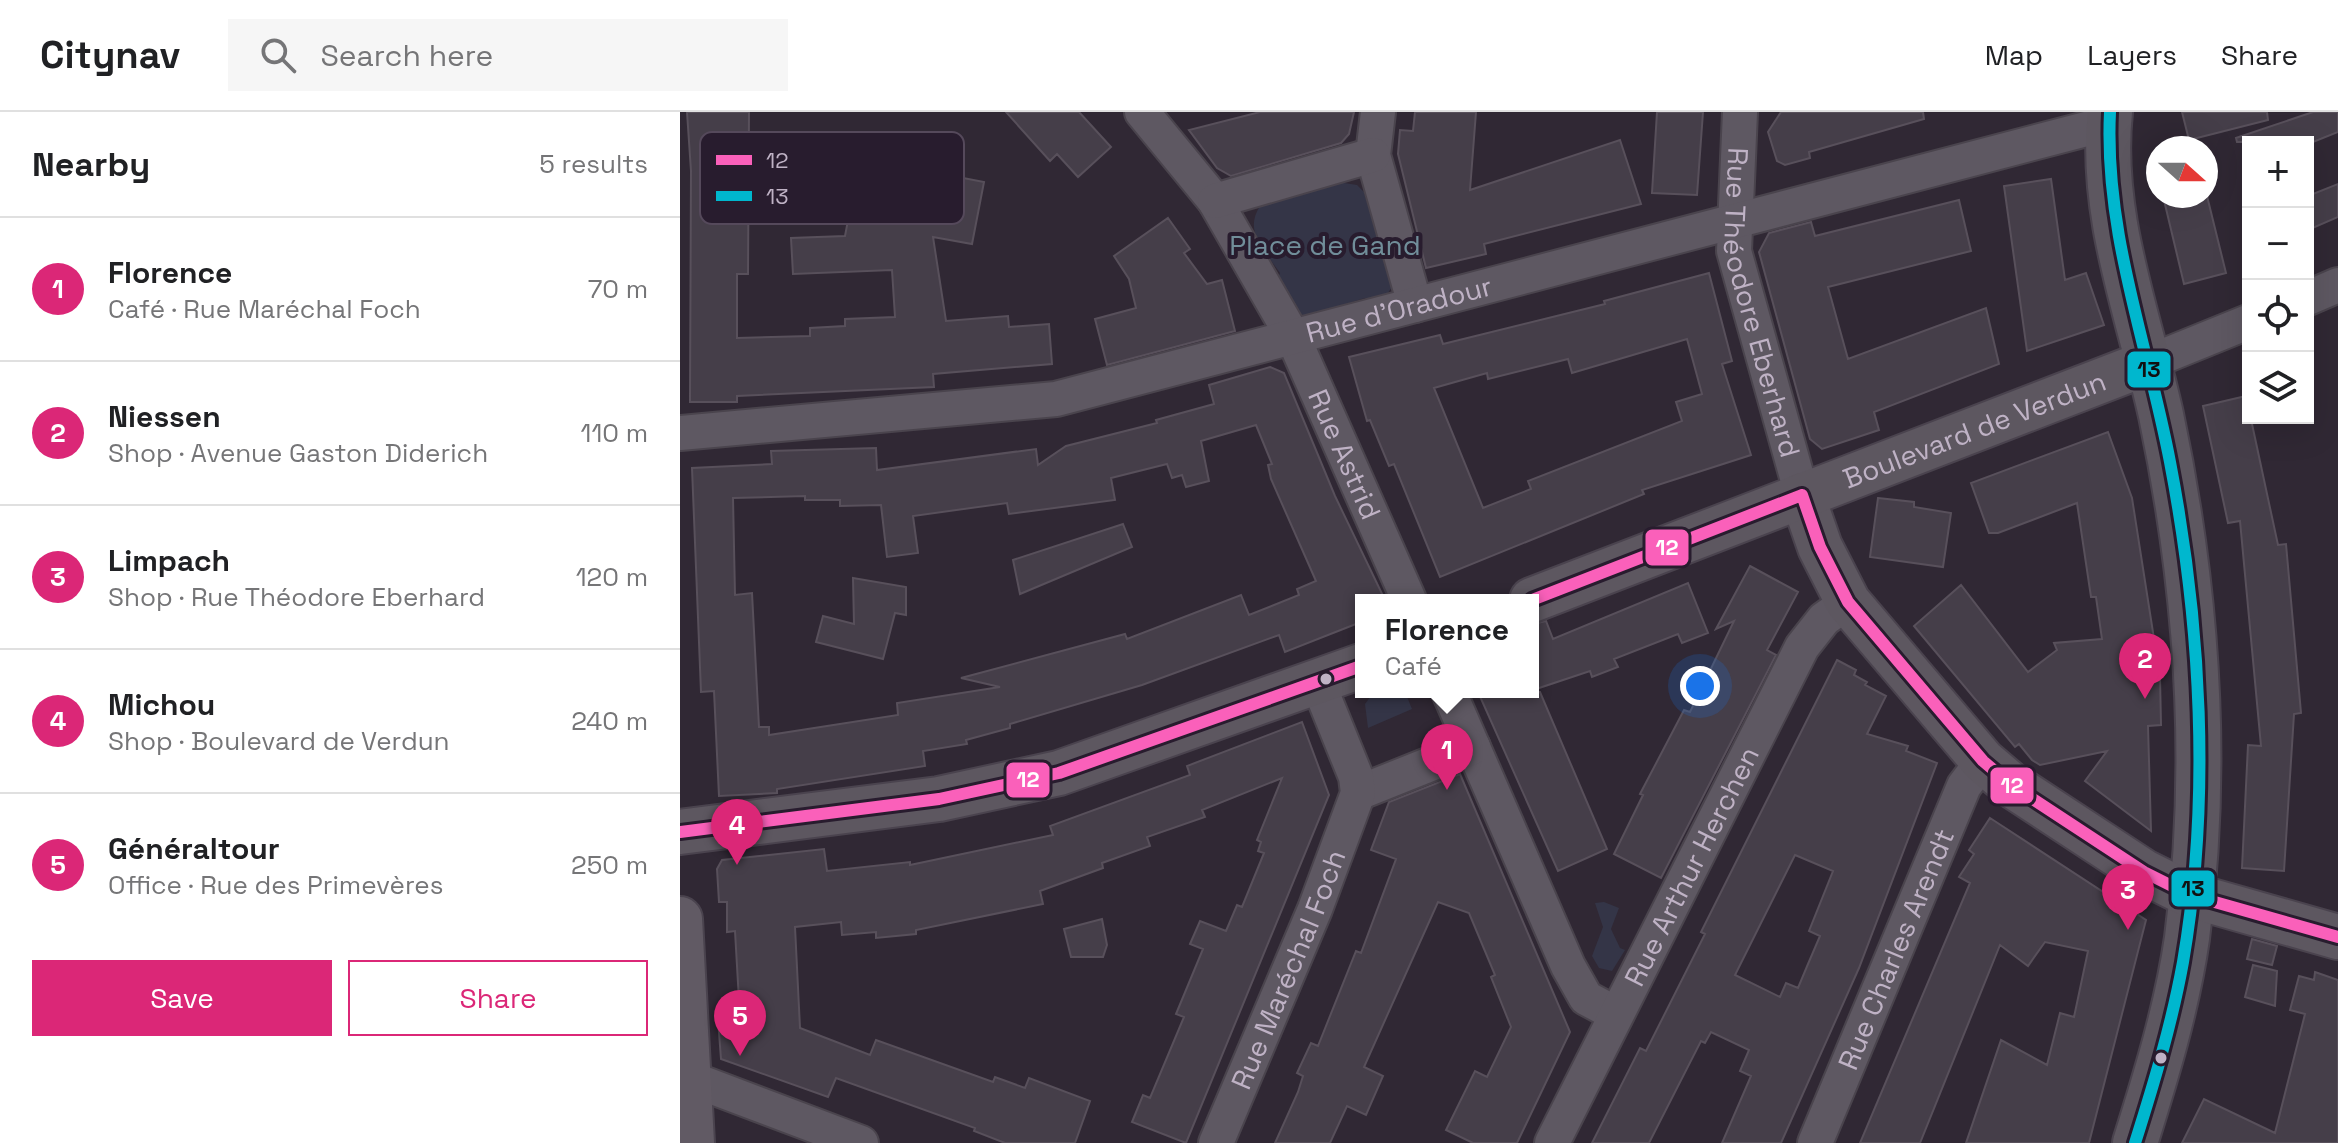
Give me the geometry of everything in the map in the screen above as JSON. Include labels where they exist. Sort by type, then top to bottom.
[{"type":"main road","points":[[680,919],[692,1143]]},
{"type":"street","name":"Rue Astrid","points":[[1142,112],[1215,201],[1293,337],[1406,594]]},
{"type":"street","points":[[1378,112],[1373,155],[1415,305]]},
{"type":"street","name":"Rue Théodore Eberhard","points":[[1740,112],[1734,251],[1802,495],[1820,547],[1848,602],[1983,761],[2010,784],[2144,872],[2190,895],[2338,937]]},
{"type":"street","points":[[2109,118],[2113,203],[2123,271],[2160,414],[2188,570],[2198,658],[2198,761],[2190,895],[2177,990],[2161,1060],[2135,1143]]},
{"type":"street","name":"Rue d'Oradour","points":[[680,433],[1020,405],[1056,399],[1733,222],[2109,118]]},
{"type":"street","points":[[1215,201],[1373,155]]},
{"type":"street","points":[[2314,295],[2338,285]]},
{"type":"street","points":[[2147,363],[2242,324]]},
{"type":"street","name":"Boulevard de Verdun","points":[[1539,597],[2147,363]]},
{"type":"street","name":"Rue Arthur Herchen","points":[[1552,1143],[1802,647],[1824,619],[1848,602]]},
{"type":"street","points":[[680,832],[939,799],[1059,773],[1355,668]]},
{"type":"street","points":[[1318,683],[1356,777],[1358,793],[1473,747]]},
{"type":"street","points":[[1452,698],[1568,966],[1586,998],[1616,1014]]},
{"type":"street","name":"Rue Charles Arendt","points":[[1815,1143],[1964,786],[1983,761]]},
{"type":"street","name":"Rue Maréchal Foch","points":[[1216,1143],[1309,923],[1358,793]]},
{"type":"street","points":[[689,1078],[861,1143]]},
{"type":"green space","name":"Place de Gand","points":[[1338,182],[1357,185],[1364,192],[1386,269],[1391,269],[1395,283],[1382,301],[1372,304],[1365,298],[1323,311],[1322,316],[1301,317],[1275,285],[1280,273],[1258,241],[1255,215],[1260,206]]},
{"type":"green space","points":[[1370,698],[1407,698],[1412,709],[1368,728],[1365,704]]},
{"type":"green space","points":[[1604,902],[1619,908],[1611,929],[1620,948],[1625,950],[1612,971],[1599,968],[1592,956],[1603,927],[1595,903]]},
{"type":"building","points":[[687,112],[749,112],[749,132],[700,132],[700,224],[748,224],[748,274],[737,274],[737,338],[810,336],[810,328],[845,326],[845,319],[895,317],[892,270],[793,274],[791,238],[845,236],[847,224],[964,224],[964,178],[984,182],[972,244],[933,237],[946,321],[1008,316],[1009,327],[1049,324],[1052,364],[933,374],[934,387],[737,396],[737,402],[690,402],[691,171]]},
{"type":"building","points":[[1006,112],[1079,112],[1111,147],[1078,177],[1057,154],[1050,161]]},
{"type":"building","points":[[1260,112],[1354,112],[1349,134],[1341,143],[1231,176],[1217,168],[1189,130]]},
{"type":"building","points":[[1415,112],[1476,112],[1470,190],[1620,140],[1641,204],[1484,244],[1486,254],[1426,268],[1398,154],[1400,130],[1413,131]]},
{"type":"building","points":[[1657,112],[1703,112],[1697,195],[1652,193]]},
{"type":"building","points":[[1781,112],[1923,112],[1924,119],[1809,152],[1810,158],[1785,165],[1777,161],[1768,132]]},
{"type":"building","points":[[2182,112],[2267,112],[2268,120],[2205,136],[2188,136]]},
{"type":"building","points":[[2313,112],[2338,112],[2338,132],[2314,142],[2314,136],[2242,136],[2242,142],[2237,142],[2236,138]]},
{"type":"building","points":[[2051,179],[2065,280],[2086,273],[2104,325],[2027,351],[2004,186]]},
{"type":"building","points":[[2338,184],[2338,217],[2314,227],[2314,208],[2314,194]]},
{"type":"building","points":[[1959,200],[1971,251],[1828,287],[1848,359],[1986,308],[1999,364],[1874,412],[1879,430],[1822,449],[1810,439],[1759,252],[1769,233],[1811,222],[1815,236]]},
{"type":"building","points":[[2166,208],[2210,208],[2226,273],[2184,284]]},
{"type":"building","points":[[1168,218],[1190,249],[1184,253],[1207,284],[1222,280],[1235,331],[1107,365],[1095,319],[1136,308],[1129,279],[1114,256]]},
{"type":"building","points":[[1709,273],[1732,361],[1722,364],[1751,455],[1642,490],[1644,494],[1440,577],[1394,464],[1389,466],[1370,420],[1367,421],[1349,357],[1440,335],[1443,344],[1605,304],[1604,301]],"holes":[[[1687,339],[1702,394],[1676,402],[1682,421],[1528,481],[1531,489],[1483,508],[1434,388],[1487,373],[1488,379],[1568,359],[1572,373]]]},
{"type":"building","points":[[1270,367],[1284,373],[1335,496],[1382,594],[1355,594],[1355,624],[1285,652],[1279,635],[1142,685],[1010,724],[1010,728],[966,740],[967,744],[923,751],[925,766],[777,789],[777,793],[719,796],[714,691],[701,692],[692,468],[772,464],[771,451],[876,448],[877,470],[1036,449],[1038,465],[1066,446],[1157,423],[1156,420],[1214,404],[1209,385]],"holes":[[[1256,425],[1272,464],[1268,465],[1271,479],[1316,581],[1297,589],[1299,595],[1249,615],[1241,595],[1127,639],[1125,634],[961,678],[1000,687],[897,703],[898,715],[769,735],[769,727],[759,727],[752,593],[735,595],[733,498],[805,496],[805,500],[840,500],[840,506],[881,505],[887,557],[918,553],[913,516],[1007,503],[1009,514],[1115,500],[1111,478],[1167,464],[1172,478],[1182,475],[1186,487],[1209,481],[1201,441]]]},
{"type":"building","points":[[2242,397],[2242,424],[2252,424],[2278,545],[2286,544],[2301,713],[2294,714],[2284,871],[2242,868],[2248,745],[2261,746],[2240,521],[2228,523],[2203,406]]},
{"type":"building","points":[[2108,432],[2132,498],[2160,677],[2161,725],[2148,726],[2151,831],[2085,781],[2107,751],[2040,765],[2032,760],[2019,744],[2015,747],[1914,626],[1961,585],[2028,672],[2057,650],[2054,643],[2102,639],[2096,597],[2091,597],[2077,503],[1998,533],[1989,533],[1971,483]]},
{"type":"building","points":[[1878,498],[1914,502],[1914,507],[1951,513],[1943,567],[1870,557]]},
{"type":"building","points":[[1123,524],[1132,547],[1020,594],[1013,560]]},
{"type":"building","points":[[1750,566],[1798,592],[1767,650],[1776,655],[1661,878],[1614,854],[1643,795],[1640,794],[1684,710],[1690,712],[1734,621],[1716,629]]},
{"type":"building","points":[[853,578],[906,587],[906,615],[895,613],[883,659],[816,642],[823,616],[854,624]]},
{"type":"building","points":[[1688,583],[1708,633],[1682,643],[1678,634],[1614,659],[1618,667],[1592,677],[1590,671],[1539,688],[1539,623],[1546,621],[1553,639]]},
{"type":"building","points":[[1837,660],[1856,670],[1854,675],[1867,682],[1865,685],[1886,696],[1867,734],[1908,746],[1906,751],[1937,763],[1859,968],[1781,1143],[1722,1143],[1751,1076],[1740,1071],[1749,1050],[1711,1032],[1705,1043],[1701,1041],[1649,1143],[1592,1143],[1640,1048],[1646,1051],[1705,934],[1701,932]],"holes":[[[1795,855],[1833,871],[1809,931],[1820,936],[1798,988],[1786,983],[1780,997],[1735,975]]]},
{"type":"building","points":[[1540,692],[1607,849],[1558,871],[1481,698],[1539,698]]},
{"type":"building","points":[[1302,722],[1329,795],[1186,1143],[1132,1122],[1143,1095],[1150,1098],[1184,1017],[1176,1014],[1203,949],[1190,944],[1200,921],[1226,931],[1237,905],[1242,907],[1264,853],[1258,851],[1261,842],[1257,840],[1282,778],[1202,810],[1205,817],[1147,837],[1150,846],[1102,863],[1103,868],[1040,891],[1043,904],[916,930],[916,934],[876,938],[876,932],[842,935],[841,922],[795,927],[800,1028],[870,1055],[876,1040],[993,1082],[995,1077],[1025,1088],[1029,1078],[1090,1101],[1075,1143],[1005,1143],[974,1131],[975,1128],[836,1078],[828,1097],[721,1059],[718,1019],[740,1018],[735,931],[727,932],[727,902],[719,902],[717,869],[722,860],[824,849],[827,871],[910,862],[910,865],[1053,835],[1050,826],[1190,775],[1187,766]]},
{"type":"building","points":[[1460,774],[1570,1032],[1517,1143],[1473,1143],[1446,1130],[1475,1071],[1487,1077],[1511,1027],[1491,977],[1495,975],[1469,913],[1438,902],[1364,1067],[1383,1076],[1366,1115],[1347,1106],[1330,1143],[1275,1143],[1298,1092],[1303,1076],[1297,1073],[1311,1043],[1318,1046],[1356,951],[1361,953],[1396,859],[1371,850],[1389,802]]},
{"type":"building","points":[[1990,818],[2146,920],[2089,1143],[1966,1143],[2001,1040],[2047,1065],[2060,1013],[2074,1017],[2088,951],[2045,942],[2028,966],[2000,945],[1920,1143],[1860,1143],[1970,883],[1959,877],[1974,854],[1969,850]]},
{"type":"building","points":[[1102,919],[1107,945],[1103,957],[1071,957],[1064,929]]},
{"type":"building","points":[[2252,939],[2277,946],[2272,965],[2247,959]]},
{"type":"building","points":[[2253,965],[2277,971],[2275,1006],[2245,997]]},
{"type":"building","points":[[2315,972],[2338,980],[2338,1143],[2182,1143],[2204,1099],[2275,1133],[2305,1014],[2290,1010],[2299,976],[2314,980]]},
{"type":"transit line","name":"13","points":[[2110,112],[2110,157],[2121,245],[2161,418],[2181,523],[2199,712],[2197,838],[2183,962],[2174,1008],[2135,1143]]},
{"type":"transit line","name":"12","points":[[1802,495],[1820,547],[1848,602],[1983,761],[2010,784],[2144,872],[2190,895],[2338,937]]},
{"type":"transit line","name":"12","points":[[1539,597],[1802,495]]},
{"type":"transit line","name":"12","points":[[680,832],[939,799],[1059,773],[1355,668]]},
{"type":"place","name":"Niessen","points":[[2145,699]]},
{"type":"place","name":"Florence","points":[[1447,790]]},
{"type":"place","name":"Michou","points":[[737,865]]},
{"type":"place","name":"Limpach","points":[[2128,930]]},
{"type":"place","name":"Généraltour","points":[[740,1056]]}]
